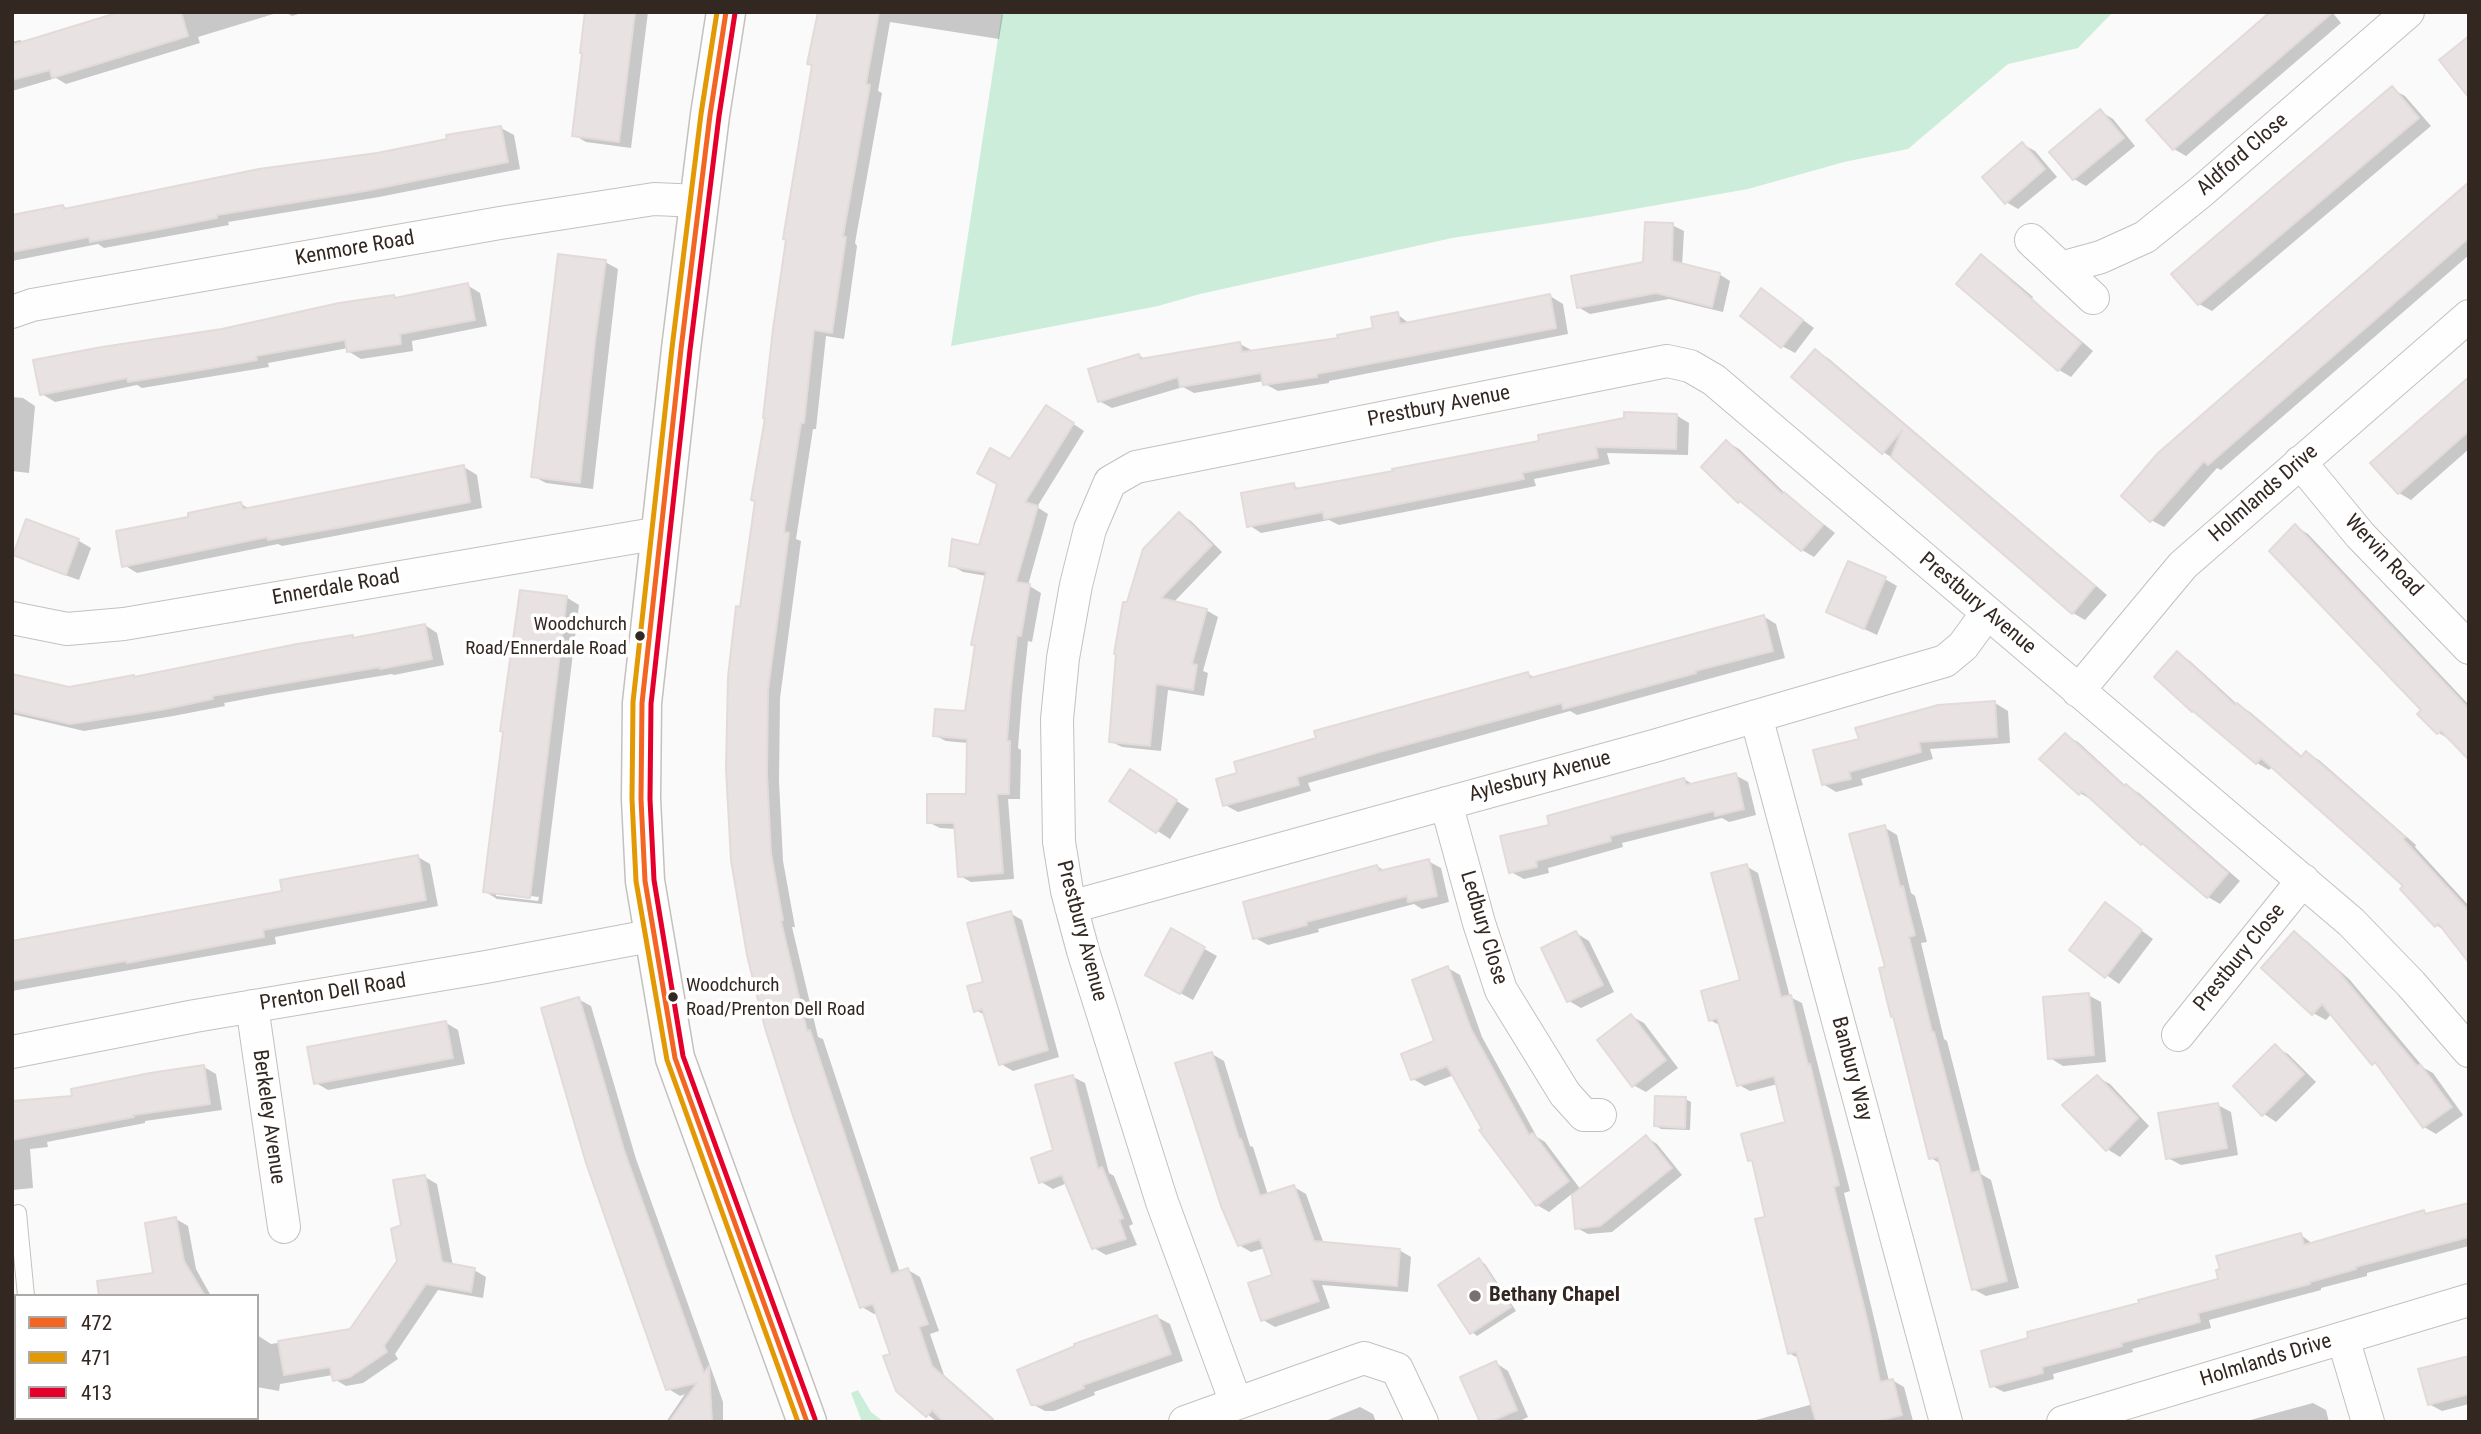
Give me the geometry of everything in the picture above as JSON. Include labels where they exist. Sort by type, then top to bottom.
[{"type":"highway","points":[[726,12],[699,201],[642,703],[641,799],[645,881],[676,1058],[807,1422]]},
{"type":"street","name":"Aldford Close","points":[[2061,268],[2101,257],[2145,237],[2202,191],[2408,12]]},
{"type":"street","name":"Kenmore Road","points":[[12,312],[32,305],[500,223],[654,199],[699,201]]},
{"type":"street","points":[[2031,240],[2093,298]]},
{"type":"street","name":"Holmlands Drive","points":[[2078,691],[2183,565],[2469,316]]},
{"type":"street","name":"Prestbury Avenue","points":[[1236,1403],[1162,1202],[1083,951],[1071,907],[1059,842],[1057,719],[1063,658],[1076,585],[1090,529],[1110,482],[1136,467],[1667,361],[1690,366],[1714,380],[2351,922],[2411,984],[2469,1051]]},
{"type":"street","name":"Wervin Road","points":[[2300,462],[2360,535],[2469,648]]},
{"type":"street","name":"Ennerdale Road","points":[[12,618],[67,629],[124,624],[660,533]]},
{"type":"street","name":"Aylesbury Avenue","points":[[1071,907],[1945,661],[1963,646],[1987,613]]},
{"type":"street","name":"Banbury Way","points":[[1756,716],[1946,1422]]},
{"type":"street","name":"Ledbury Close","points":[[1446,803],[1479,923],[1501,990],[1565,1094],[1589,1120]]},
{"type":"street","name":"Prestbury Close","points":[[2178,1035],[2303,880]]},
{"type":"street","name":"Prenton Dell Road","points":[[12,1052],[252,1006],[486,967],[655,935]]},
{"type":"street","name":"Berkeley Avenue","points":[[252,1006],[284,1227]]},
{"type":"street","name":"Holmlands Drive","points":[[2063,1422],[2469,1300]]},
{"type":"street","points":[[2343,1338],[2368,1422]]},
{"type":"street","points":[[1185,1422],[1364,1358],[1397,1368],[1422,1422]]},
{"type":"lane","points":[[18,1213],[26,1294]]},
{"type":"green space","points":[[1002,12],[2113,12],[2078,48],[2008,64],[1908,149],[1844,162],[1748,189],[1452,238],[1200,294],[1158,306],[951,346]]},
{"type":"green space","points":[[858,1390],[871,1412],[884,1422],[862,1422],[851,1393]]},
{"type":"building","points":[[120,12],[181,12],[188,36],[52,78],[50,70],[12,80],[12,45]]},
{"type":"building","points":[[585,12],[635,12],[619,142],[572,136]]},
{"type":"building","points":[[818,12],[879,12],[866,84],[870,85],[843,236],[846,237],[832,333],[814,330],[804,423],[801,423],[784,532],[789,533],[768,690],[767,773],[771,853],[783,920],[781,921],[807,1031],[810,1030],[891,1274],[908,1268],[928,1324],[919,1327],[932,1366],[995,1422],[944,1422],[932,1410],[926,1417],[896,1391],[883,1356],[890,1354],[873,1304],[860,1308],[765,1028],[747,955],[731,860],[726,769],[728,677],[736,606],[740,607],[755,501],[751,500],[765,418],[773,329],[786,240],[783,239],[812,65],[807,64]]},
{"type":"building","points":[[2270,12],[2333,12],[2173,150],[2146,120]]},
{"type":"building","points":[[2469,36],[2469,98],[2439,60]]},
{"type":"building","points":[[2392,86],[2419,118],[2198,305],[2171,274]]},
{"type":"building","points":[[2100,109],[2124,138],[2073,180],[2049,152]]},
{"type":"building","points":[[501,126],[508,162],[365,191],[217,215],[217,218],[90,242],[89,237],[12,252],[12,215],[63,205],[64,209],[259,169],[377,153],[447,139],[446,135]]},
{"type":"building","points":[[2022,142],[2045,169],[2005,204],[1982,177]]},
{"type":"building","points":[[2469,182],[2469,238],[2208,465],[2204,461],[2150,522],[2121,496],[2158,453]]},
{"type":"building","points":[[1645,222],[1673,223],[1672,261],[1720,273],[1712,307],[1656,293],[1577,308],[1571,276],[1643,262]]},
{"type":"building","points":[[558,254],[606,260],[580,483],[531,477]]},
{"type":"building","points":[[1981,254],[2081,343],[2058,371],[1956,284]]},
{"type":"building","points":[[468,283],[475,320],[400,334],[401,344],[347,352],[345,340],[256,356],[257,360],[128,382],[127,378],[40,395],[33,360],[222,329],[339,303],[394,295],[395,298]]},
{"type":"building","points":[[1761,288],[1803,320],[1781,348],[1740,316]]},
{"type":"building","points":[[1550,294],[1556,328],[1317,374],[1317,377],[1263,385],[1261,373],[1180,387],[1178,377],[1098,402],[1088,369],[1139,354],[1140,359],[1240,342],[1242,352],[1338,338],[1337,335],[1373,328],[1371,317],[1398,312],[1400,324]]},
{"type":"building","points":[[1815,349],[2095,586],[2072,614],[1891,457],[1902,430],[1882,454],[1791,377]]},
{"type":"building","points":[[2469,377],[2469,431],[2398,494],[2370,463]]},
{"type":"building","points":[[1046,405],[1074,423],[1025,502],[1038,506],[1016,582],[1030,584],[1021,636],[1017,636],[1011,688],[1007,741],[1010,741],[1009,794],[997,794],[1003,873],[958,877],[954,823],[927,823],[927,794],[966,794],[967,739],[933,736],[935,709],[965,711],[975,645],[971,645],[986,572],[949,566],[952,539],[979,545],[997,484],[977,473],[990,448],[1010,459]]},
{"type":"building","points":[[1624,412],[1677,414],[1676,449],[1596,447],[1598,458],[1522,473],[1524,479],[1324,519],[1323,512],[1247,527],[1241,493],[1294,483],[1295,489],[1539,441],[1538,435],[1624,418]]},
{"type":"building","points":[[1726,440],[1782,494],[1784,492],[1823,525],[1801,551],[1740,501],[1738,503],[1701,467]]},
{"type":"building","points":[[464,465],[470,502],[268,540],[267,537],[122,567],[116,531],[188,517],[188,513],[241,502],[243,509]]},
{"type":"building","points":[[1179,512],[1212,545],[1161,598],[1207,609],[1192,664],[1197,665],[1193,690],[1156,684],[1150,746],[1109,742],[1114,654],[1123,602],[1127,602],[1143,549]]},
{"type":"building","points":[[26,519],[79,539],[66,575],[13,555]]},
{"type":"building","points":[[2295,524],[2469,709],[2469,760],[2441,731],[2437,734],[2417,714],[2421,710],[2269,551]]},
{"type":"building","points":[[1848,561],[1886,577],[1864,629],[1826,612]]},
{"type":"building","points":[[520,590],[567,596],[530,898],[483,892],[503,732],[500,731]]},
{"type":"building","points":[[1764,615],[1773,651],[1563,709],[1562,703],[1379,752],[1297,777],[1299,785],[1223,806],[1216,779],[1237,773],[1234,762],[1316,738],[1314,731],[1528,672],[1530,678]]},
{"type":"building","points":[[425,624],[432,659],[212,696],[213,699],[160,710],[70,724],[12,711],[12,674],[69,687],[134,677],[297,644],[353,635],[353,638]]},
{"type":"building","points":[[2177,651],[2235,705],[2237,703],[2301,757],[2306,751],[2405,837],[2403,839],[2469,911],[2469,963],[2438,923],[2435,927],[2400,889],[2403,886],[2362,848],[2261,758],[2256,764],[2154,677]]},
{"type":"building","points":[[1995,701],[1997,737],[1919,742],[1921,752],[1849,772],[1851,779],[1822,785],[1813,750],[1859,739],[1855,728],[1938,705]]},
{"type":"building","points":[[2065,733],[2228,873],[2207,898],[2142,843],[2141,845],[2082,791],[2079,795],[2039,759]]},
{"type":"building","points":[[1130,769],[1177,800],[1156,833],[1109,801]]},
{"type":"building","points":[[1736,773],[1744,809],[1715,816],[1714,811],[1610,836],[1611,841],[1536,861],[1537,867],[1509,873],[1500,836],[1549,825],[1547,816],[1684,778],[1686,785]]},
{"type":"building","points":[[1885,825],[1915,935],[1909,937],[1932,1032],[1971,1173],[1979,1171],[2007,1281],[1972,1290],[1938,1157],[1929,1159],[1879,968],[1885,967],[1849,834]]},
{"type":"building","points":[[418,855],[426,900],[263,930],[264,937],[12,981],[12,941],[282,891],[280,880]]},
{"type":"building","points":[[1429,859],[1437,896],[1408,902],[1407,896],[1306,922],[1307,925],[1253,939],[1243,902],[1377,865],[1379,871]]},
{"type":"building","points":[[1747,864],[1781,997],[1791,995],[1808,1065],[1810,1064],[1839,1185],[1834,1187],[1880,1382],[1893,1379],[1902,1415],[1875,1422],[1816,1422],[1796,1352],[1788,1354],[1755,1219],[1765,1217],[1752,1160],[1748,1161],[1741,1134],[1785,1122],[1774,1076],[1737,1086],[1717,1018],[1709,1021],[1701,991],[1740,980],[1711,873]]},
{"type":"building","points":[[2105,902],[2142,930],[2105,978],[2069,950]]},
{"type":"building","points":[[1011,911],[1048,1050],[999,1065],[982,1009],[974,1012],[967,986],[983,982],[967,923]]},
{"type":"building","points":[[1171,928],[1205,947],[1180,994],[1145,975]]},
{"type":"building","points":[[1576,931],[1603,985],[1567,1002],[1541,948]]},
{"type":"building","points":[[2294,931],[2338,971],[2417,1066],[2420,1064],[2452,1107],[2423,1128],[2375,1062],[2372,1065],[2322,1004],[2312,1015],[2261,968]]},
{"type":"building","points":[[1448,966],[1471,1029],[1529,1135],[1533,1133],[1569,1181],[1536,1206],[1479,1130],[1482,1129],[1447,1066],[1411,1080],[1401,1054],[1434,1041],[1412,980]]},
{"type":"building","points":[[2089,993],[2094,1055],[2048,1059],[2043,997]]},
{"type":"building","points":[[579,997],[624,1150],[704,1373],[709,1366],[712,1422],[669,1422],[697,1383],[666,1390],[586,1163],[541,1008]]},
{"type":"building","points":[[1631,1014],[1666,1060],[1632,1087],[1597,1040]]},
{"type":"building","points":[[446,1021],[453,1058],[314,1084],[307,1047]]},
{"type":"building","points":[[2275,1044],[2304,1074],[2262,1116],[2233,1086]]},
{"type":"building","points":[[1212,1052],[1260,1196],[1294,1185],[1314,1241],[1400,1249],[1397,1286],[1311,1279],[1319,1301],[1261,1321],[1248,1283],[1272,1275],[1260,1239],[1238,1246],[1221,1206],[1175,1063]]},
{"type":"building","points":[[204,1065],[210,1104],[133,1115],[134,1117],[12,1140],[12,1101],[72,1096],[71,1089]]},
{"type":"building","points":[[1073,1075],[1098,1169],[1102,1167],[1123,1218],[1119,1220],[1126,1239],[1092,1249],[1062,1175],[1039,1183],[1031,1158],[1053,1150],[1035,1085]]},
{"type":"building","points":[[2097,1075],[2138,1118],[2106,1151],[2062,1105]]},
{"type":"building","points":[[1655,1096],[1686,1097],[1685,1128],[1654,1126]]},
{"type":"building","points":[[2218,1103],[2227,1148],[2166,1159],[2158,1113]]},
{"type":"building","points":[[1646,1135],[1672,1168],[1600,1226],[1575,1229],[1572,1195]]},
{"type":"building","points":[[425,1175],[442,1262],[475,1268],[471,1292],[426,1284],[384,1346],[387,1352],[350,1377],[333,1381],[330,1367],[284,1375],[278,1341],[350,1329],[397,1261],[391,1229],[401,1225],[393,1180]]},
{"type":"building","points":[[2469,1203],[2469,1237],[2355,1267],[2356,1269],[2310,1284],[2198,1313],[2200,1322],[2042,1367],[2043,1373],[1990,1387],[1981,1351],[2028,1338],[2027,1332],[2218,1279],[2216,1270],[2220,1269],[2216,1256],[2301,1233],[2304,1245],[2424,1210],[2425,1214]]},
{"type":"building","points":[[176,1217],[184,1261],[204,1294],[99,1294],[97,1281],[153,1273],[145,1223]]},
{"type":"building","name":"Bethany Chapel","points":[[1479,1258],[1511,1307],[1470,1334],[1438,1285]]},
{"type":"building","points":[[1157,1315],[1171,1354],[1083,1385],[1084,1388],[1041,1405],[1031,1405],[1017,1370],[1075,1346],[1074,1344]]},
{"type":"building","points":[[2469,1356],[2469,1394],[2428,1405],[2418,1369]]},
{"type":"building","points":[[1496,1361],[1517,1410],[1490,1422],[1480,1422],[1460,1377]]},
{"type":"transit line","name":"471","points":[[717,12],[701,114],[672,348],[633,702],[632,799],[636,881],[667,1060],[798,1422]]},
{"type":"transit line","name":"472","points":[[726,12],[710,115],[681,349],[642,703],[641,799],[645,881],[675,1058],[807,1422]]},
{"type":"transit line","name":"413","points":[[735,13],[719,116],[690,350],[651,704],[650,799],[654,880],[683,1056],[815,1419]]},
{"type":"place","name":"Woodchurch Road/Ennerdale Road","points":[[640,636]]},
{"type":"place","name":"Woodchurch Road/Prenton Dell Road","points":[[673,997]]},
{"type":"place","name":"Bethany Chapel","points":[[1475,1296]]}]
